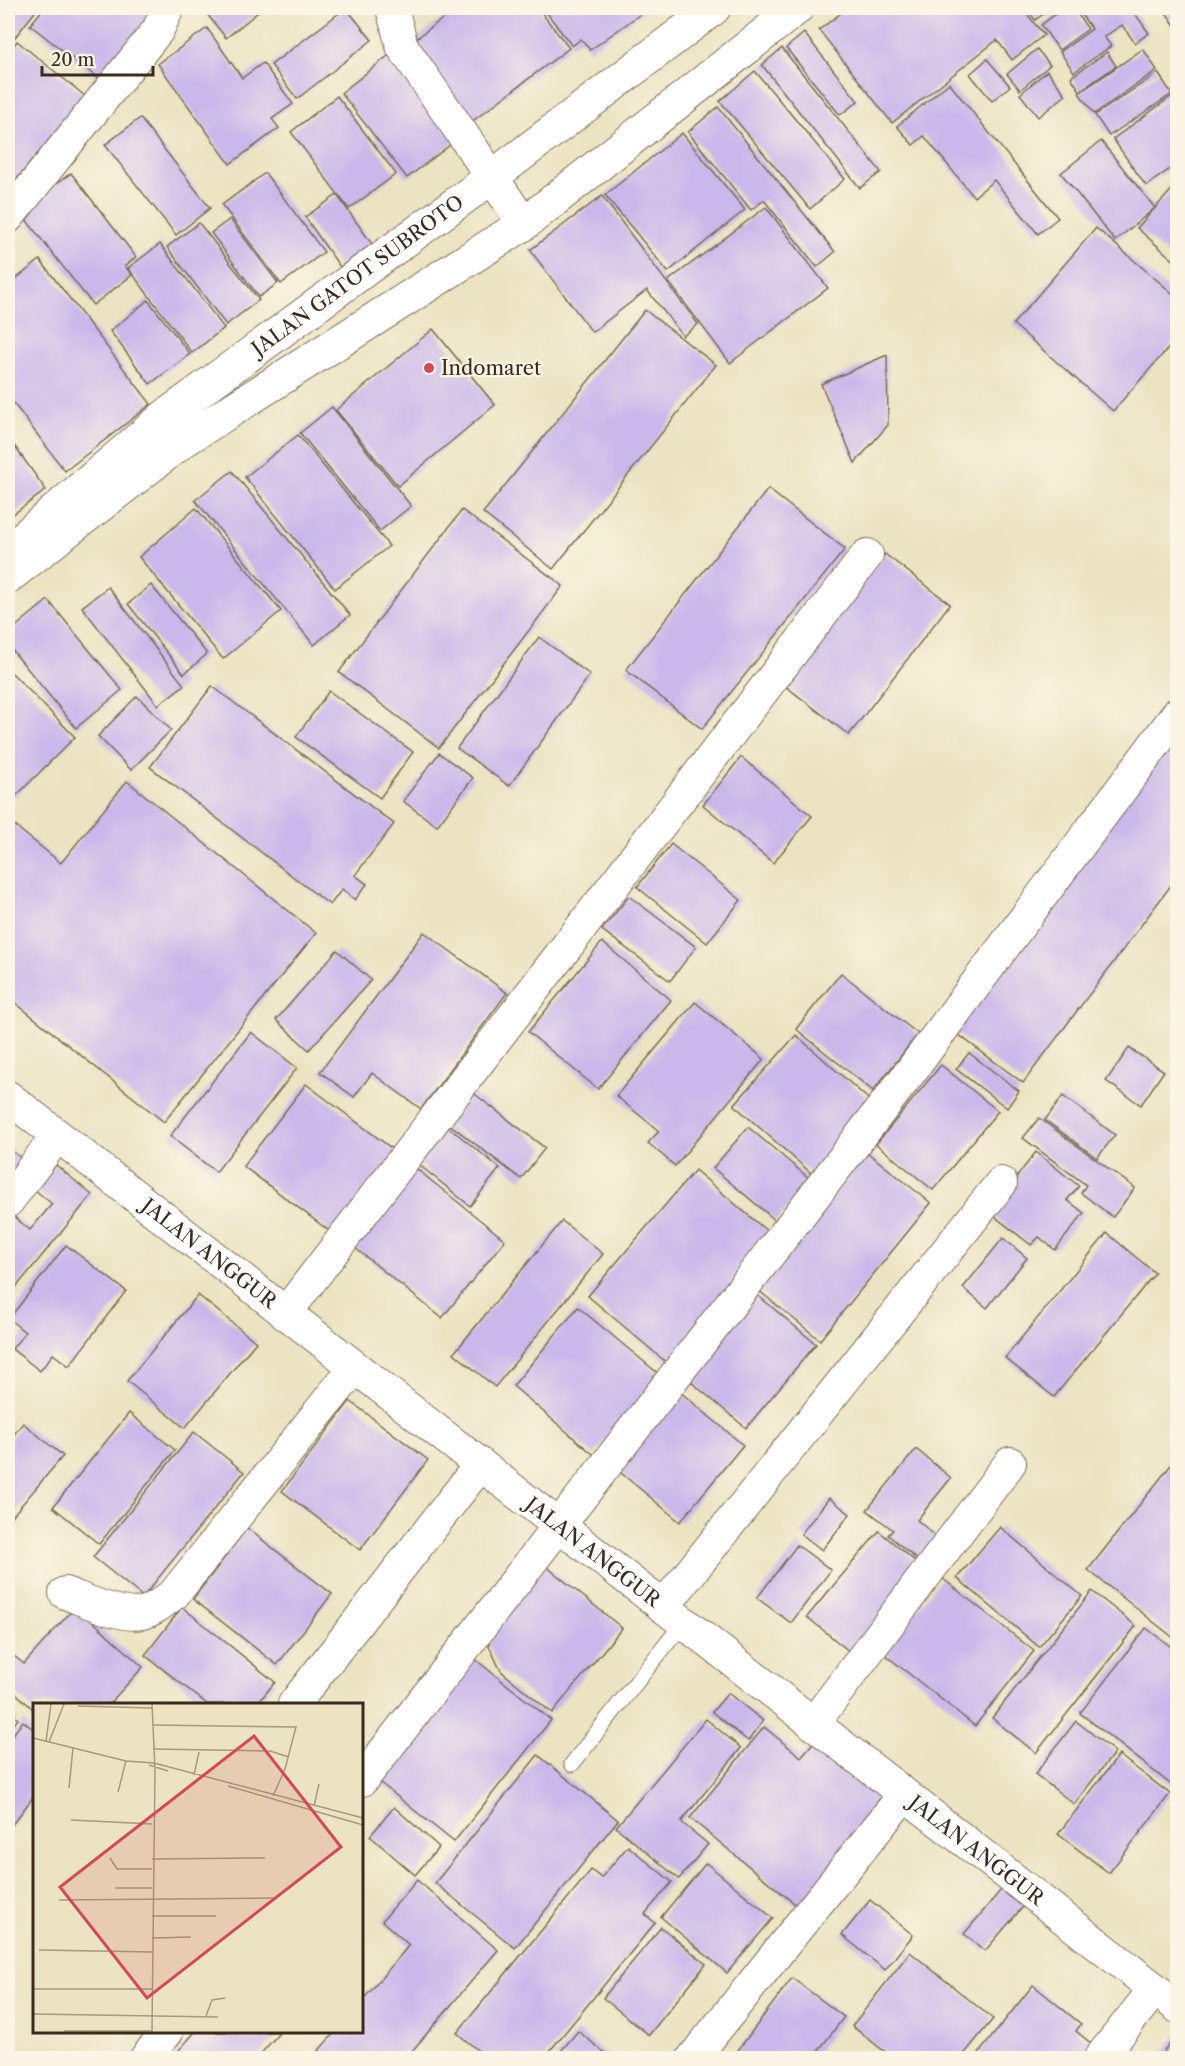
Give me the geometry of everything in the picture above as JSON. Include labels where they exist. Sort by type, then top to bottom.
[{"type":"main road","name":"JALAN GATOT SUBROTO","points":[[8,551],[173,429],[492,177],[714,8]]},
{"type":"main road","points":[[8,577],[173,429],[524,224],[797,8]]},
{"type":"street","points":[[8,217],[158,30],[168,8]]},
{"type":"street","points":[[392,8],[402,46],[524,224]]},
{"type":"street","points":[[285,1314],[867,555]]},
{"type":"street","points":[[363,1779],[906,1076],[1178,713]]},
{"type":"street","name":"JALAN ANGGUR","points":[[8,1097],[1166,1999]]},
{"type":"street","points":[[8,1201],[57,1136]]},
{"type":"street","points":[[673,1615],[1001,1183]]},
{"type":"street","points":[[65,1593],[125,1614],[142,1614],[174,1594],[355,1367]]},
{"type":"street","points":[[813,1724],[1010,1463]]},
{"type":"street","points":[[295,1703],[480,1465]]},
{"type":"street","points":[[693,2058],[904,1795]]},
{"type":"street","points":[[1100,2058],[1166,1999]]},
{"type":"street","points":[[146,2058],[165,2033]]},
{"type":"lane","points":[[573,1764],[673,1615]]},
{"type":"building","points":[[8,8],[38,8],[8,46]]},
{"type":"building","points":[[44,8],[155,8],[142,25],[147,28],[104,83],[30,25]]},
{"type":"building","points":[[202,8],[263,8],[226,38]]},
{"type":"building","points":[[346,8],[372,40],[297,99],[271,65]]},
{"type":"building","points":[[457,8],[538,8],[569,48],[470,123],[409,44]]},
{"type":"building","points":[[543,8],[644,8],[646,10],[590,50],[581,39],[572,46]]},
{"type":"building","points":[[848,8],[1022,8],[1044,35],[1012,60],[997,40],[892,123],[819,30]]},
{"type":"building","points":[[1026,8],[1052,8],[1035,20]]},
{"type":"building","points":[[1064,8],[1073,8],[1088,29],[1059,50],[1041,25]]},
{"type":"building","points":[[1076,8],[1131,8],[1149,33],[1135,43],[1122,25],[1104,37],[1111,46],[1074,72],[1060,52],[1092,29]]},
{"type":"building","points":[[1163,8],[1178,8],[1178,30]]},
{"type":"building","points":[[207,28],[242,78],[263,63],[293,104],[272,119],[279,128],[230,164],[158,64]]},
{"type":"building","points":[[804,33],[858,101],[840,115],[786,48]]},
{"type":"building","points":[[17,41],[90,100],[75,118],[70,114],[8,190],[8,53]]},
{"type":"building","points":[[782,48],[881,172],[860,188],[762,65]]},
{"type":"building","points":[[1037,49],[1050,65],[1020,90],[1007,74]]},
{"type":"building","points":[[1143,49],[1157,70],[1094,114],[1079,93]]},
{"type":"building","points":[[393,52],[459,138],[407,178],[341,93]]},
{"type":"building","points":[[1107,52],[1116,66],[1080,91],[1071,77]]},
{"type":"building","points":[[987,59],[1010,86],[992,101],[970,74]]},
{"type":"building","points":[[755,71],[845,179],[810,209],[720,101]]},
{"type":"building","points":[[1047,71],[1066,95],[1038,117],[1020,94]]},
{"type":"building","points":[[1158,73],[1172,94],[1109,136],[1095,115]]},
{"type":"building","points":[[949,83],[1058,218],[1038,234],[994,180],[974,197],[924,136],[913,145],[897,126]]},
{"type":"building","points":[[337,96],[396,174],[349,209],[291,132]]},
{"type":"building","points":[[1172,96],[1178,103],[1178,163],[1146,186],[1113,139]]},
{"type":"building","points":[[718,107],[835,252],[817,267],[764,200],[751,210],[688,132]]},
{"type":"building","points":[[140,118],[210,208],[176,235],[105,145]]},
{"type":"building","points":[[682,133],[745,210],[668,272],[605,195]]},
{"type":"building","points":[[1101,141],[1155,208],[1115,241],[1061,173]]},
{"type":"building","points":[[71,173],[136,257],[125,266],[132,275],[93,305],[20,212]]},
{"type":"building","points":[[265,173],[324,252],[281,284],[222,205]]},
{"type":"building","points":[[1178,183],[1178,264],[1137,228]]},
{"type":"building","points":[[337,195],[372,244],[340,267],[305,217]]},
{"type":"building","points":[[602,196],[698,324],[683,336],[647,290],[592,332],[530,250]]},
{"type":"building","points":[[766,207],[828,288],[730,363],[668,281]]},
{"type":"building","points":[[230,219],[278,283],[259,297],[211,233]]},
{"type":"building","points":[[199,223],[259,300],[226,325],[167,247]]},
{"type":"building","points":[[1096,228],[1178,298],[1178,337],[1113,411],[1013,324]]},
{"type":"building","points":[[160,244],[224,328],[192,353],[128,268]]},
{"type":"building","points":[[40,260],[151,404],[65,471],[8,396],[8,285]]},
{"type":"building","points":[[148,300],[190,354],[150,384],[110,331]]},
{"type":"building","points":[[645,310],[716,365],[553,569],[483,513]]},
{"type":"building","points":[[433,329],[495,405],[398,486],[336,410]]},
{"type":"building","points":[[887,355],[888,425],[855,463],[821,384]]},
{"type":"building","points":[[332,407],[411,506],[380,531],[300,433]]},
{"type":"building","points":[[298,435],[389,546],[335,589],[245,477]]},
{"type":"building","points":[[8,437],[46,490],[8,518]]},
{"type":"building","points":[[232,471],[350,615],[314,645],[195,500]]},
{"type":"building","points":[[768,489],[845,549],[702,729],[626,670]]},
{"type":"building","points":[[196,508],[281,611],[223,659],[139,557]]},
{"type":"building","points":[[462,510],[563,586],[439,748],[339,672]]},
{"type":"building","points":[[885,554],[950,604],[849,735],[784,685]]},
{"type":"building","points":[[151,585],[207,654],[184,674],[128,604]]},
{"type":"building","points":[[108,587],[184,685],[158,705],[82,607]]},
{"type":"building","points":[[48,600],[122,690],[76,728],[8,645],[8,633]]},
{"type":"building","points":[[539,637],[590,675],[509,786],[457,748]]},
{"type":"building","points":[[8,669],[75,737],[16,796],[8,788]]},
{"type":"building","points":[[212,686],[394,824],[355,875],[367,884],[355,900],[342,889],[330,905],[150,767]]},
{"type":"building","points":[[329,691],[413,752],[380,798],[296,737]]},
{"type":"building","points":[[137,696],[171,730],[131,770],[98,736]]},
{"type":"building","points":[[1178,725],[1178,876],[1023,1083],[951,1029]]},
{"type":"building","points":[[439,753],[473,778],[437,826],[403,801]]},
{"type":"building","points":[[741,757],[812,816],[773,863],[703,805]]},
{"type":"building","points":[[127,781],[316,933],[164,1122],[8,997],[8,822],[61,863]]},
{"type":"building","points":[[671,844],[741,900],[707,943],[637,887]]},
{"type":"building","points":[[629,896],[696,947],[670,981],[602,930]]},
{"type":"building","points":[[424,932],[507,993],[421,1109],[372,1073],[354,1097],[320,1072]]},
{"type":"building","points":[[602,942],[671,1000],[598,1089],[528,1032]]},
{"type":"building","points":[[337,950],[371,980],[309,1050],[276,1020]]},
{"type":"building","points":[[841,973],[918,1034],[873,1091],[796,1029]]},
{"type":"building","points":[[695,1002],[764,1059],[675,1166],[648,1143],[659,1131],[616,1096]]},
{"type":"building","points":[[251,1032],[297,1068],[216,1172],[170,1136]]},
{"type":"building","points":[[796,1035],[874,1104],[812,1174],[734,1105]]},
{"type":"building","points":[[1129,1048],[1164,1071],[1141,1105],[1106,1081]]},
{"type":"building","points":[[969,1053],[1019,1091],[1007,1108],[956,1069]]},
{"type":"building","points":[[941,1065],[998,1111],[933,1190],[876,1144]]},
{"type":"building","points":[[306,1084],[403,1157],[340,1239],[243,1166]]},
{"type":"building","points":[[472,1092],[545,1148],[521,1179],[448,1123]]},
{"type":"building","points":[[1063,1096],[1115,1135],[1097,1158],[1045,1120]]},
{"type":"building","points":[[1039,1118],[1135,1188],[1113,1217],[1081,1193],[1086,1185],[1023,1138]]},
{"type":"building","points":[[447,1126],[500,1168],[470,1206],[417,1163]]},
{"type":"building","points":[[748,1127],[811,1180],[776,1221],[713,1168]]},
{"type":"building","points":[[8,1148],[29,1164],[8,1191]]},
{"type":"building","points":[[1036,1152],[1079,1186],[1067,1200],[1084,1213],[1055,1250],[1039,1237],[1031,1245],[989,1212]]},
{"type":"building","points":[[868,1153],[931,1203],[820,1340],[758,1290]]},
{"type":"building","points":[[56,1165],[92,1195],[8,1297],[8,1220],[12,1215],[30,1230],[52,1204],[35,1190]]},
{"type":"building","points":[[413,1166],[505,1240],[442,1318],[350,1244]]},
{"type":"building","points":[[695,1170],[774,1237],[667,1363],[588,1296]]},
{"type":"building","points":[[562,1221],[603,1254],[495,1387],[454,1353]]},
{"type":"building","points":[[1107,1233],[1155,1273],[1054,1397],[1005,1358]]},
{"type":"building","points":[[1003,1238],[1027,1258],[987,1308],[963,1288]]},
{"type":"building","points":[[66,1245],[126,1291],[69,1366],[53,1354],[40,1371],[12,1349],[25,1332],[9,1319]]},
{"type":"building","points":[[755,1293],[816,1344],[746,1428],[685,1377]]},
{"type":"building","points":[[198,1295],[256,1342],[185,1428],[127,1381]]},
{"type":"building","points":[[578,1307],[660,1375],[594,1455],[513,1386]]},
{"type":"building","points":[[679,1391],[743,1445],[680,1522],[615,1468]]},
{"type":"building","points":[[350,1401],[428,1460],[360,1550],[282,1491]]},
{"type":"building","points":[[129,1413],[175,1450],[99,1544],[53,1507]]},
{"type":"building","points":[[23,1423],[63,1456],[8,1521],[8,1442]]},
{"type":"building","points":[[194,1432],[244,1472],[143,1597],[93,1557]]},
{"type":"building","points":[[916,1449],[951,1478],[917,1520],[939,1539],[920,1562],[888,1535],[893,1530],[867,1510]]},
{"type":"building","points":[[1178,1456],[1178,1636],[1175,1639],[1088,1570]]},
{"type":"building","points":[[829,1498],[850,1514],[822,1550],[801,1534]]},
{"type":"building","points":[[1000,1527],[1082,1596],[1039,1647],[957,1578]]},
{"type":"building","points":[[247,1528],[332,1594],[277,1665],[193,1599]]},
{"type":"building","points":[[879,1531],[922,1567],[850,1652],[807,1617]]},
{"type":"building","points":[[797,1545],[831,1570],[791,1623],[757,1598]]},
{"type":"building","points":[[546,1566],[622,1628],[552,1713],[501,1671],[489,1646],[490,1633]]},
{"type":"building","points":[[942,1578],[1034,1651],[975,1726],[883,1653]]},
{"type":"building","points":[[1092,1591],[1136,1626],[1036,1753],[992,1718]]},
{"type":"building","points":[[76,1606],[143,1667],[110,1703],[33,1703],[33,1709],[8,1686],[8,1663],[14,1656],[24,1664]]},
{"type":"building","points":[[182,1607],[275,1682],[258,1703],[206,1703],[145,1655]]},
{"type":"building","points":[[1146,1628],[1178,1652],[1178,1790],[1080,1713]]},
{"type":"building","points":[[470,1655],[551,1720],[454,1842],[373,1777]]},
{"type":"building","points":[[728,1693],[763,1721],[748,1741],[712,1712]]},
{"type":"building","points":[[8,1710],[18,1719],[8,1731]]},
{"type":"building","points":[[706,1719],[741,1748],[681,1822],[708,1844],[679,1879],[616,1827]]},
{"type":"building","points":[[23,1721],[33,1729],[33,1797],[8,1830],[8,1741]]},
{"type":"building","points":[[1076,1721],[1115,1752],[1074,1804],[1035,1774]]},
{"type":"building","points":[[764,1727],[801,1757],[818,1737],[885,1792],[869,1813],[876,1819],[801,1909],[690,1818]]},
{"type":"building","points":[[538,1755],[618,1820],[515,1948],[435,1883]]},
{"type":"building","points":[[1119,1755],[1170,1794],[1109,1873],[1058,1834]]},
{"type":"building","points":[[394,1807],[439,1847],[415,1875],[370,1836]]},
{"type":"building","points":[[628,1846],[672,1882],[645,1914],[655,1923],[544,2058],[487,2058],[457,2033],[591,1870],[601,1878]]},
{"type":"building","points":[[706,1863],[773,1918],[727,1973],[661,1917]]},
{"type":"building","points":[[417,1880],[498,1950],[406,2058],[312,2058],[334,2033],[363,2033],[363,2000],[409,1945],[382,1921]]},
{"type":"building","points":[[1006,1884],[1027,1902],[985,1951],[964,1934]]},
{"type":"building","points":[[870,1900],[913,1935],[885,1970],[842,1935]]},
{"type":"building","points":[[661,1927],[706,1964],[649,2035],[603,1998]]},
{"type":"building","points":[[910,1952],[993,2019],[961,2058],[893,2058],[852,2026]]},
{"type":"building","points":[[792,1978],[844,2017],[813,2058],[741,2058],[735,2054]]},
{"type":"building","points":[[1033,1985],[1081,2024],[1076,2031],[1098,2049],[1090,2058],[975,2058]]},
{"type":"building","points":[[578,2031],[611,2058],[555,2058]]},
{"type":"building","points":[[194,2033],[279,2033],[257,2058],[172,2058]]},
{"type":"building","points":[[1178,2034],[1178,2058],[1158,2058]]},
{"type":"place","name":"Indomaret","points":[[429,368]]}]
